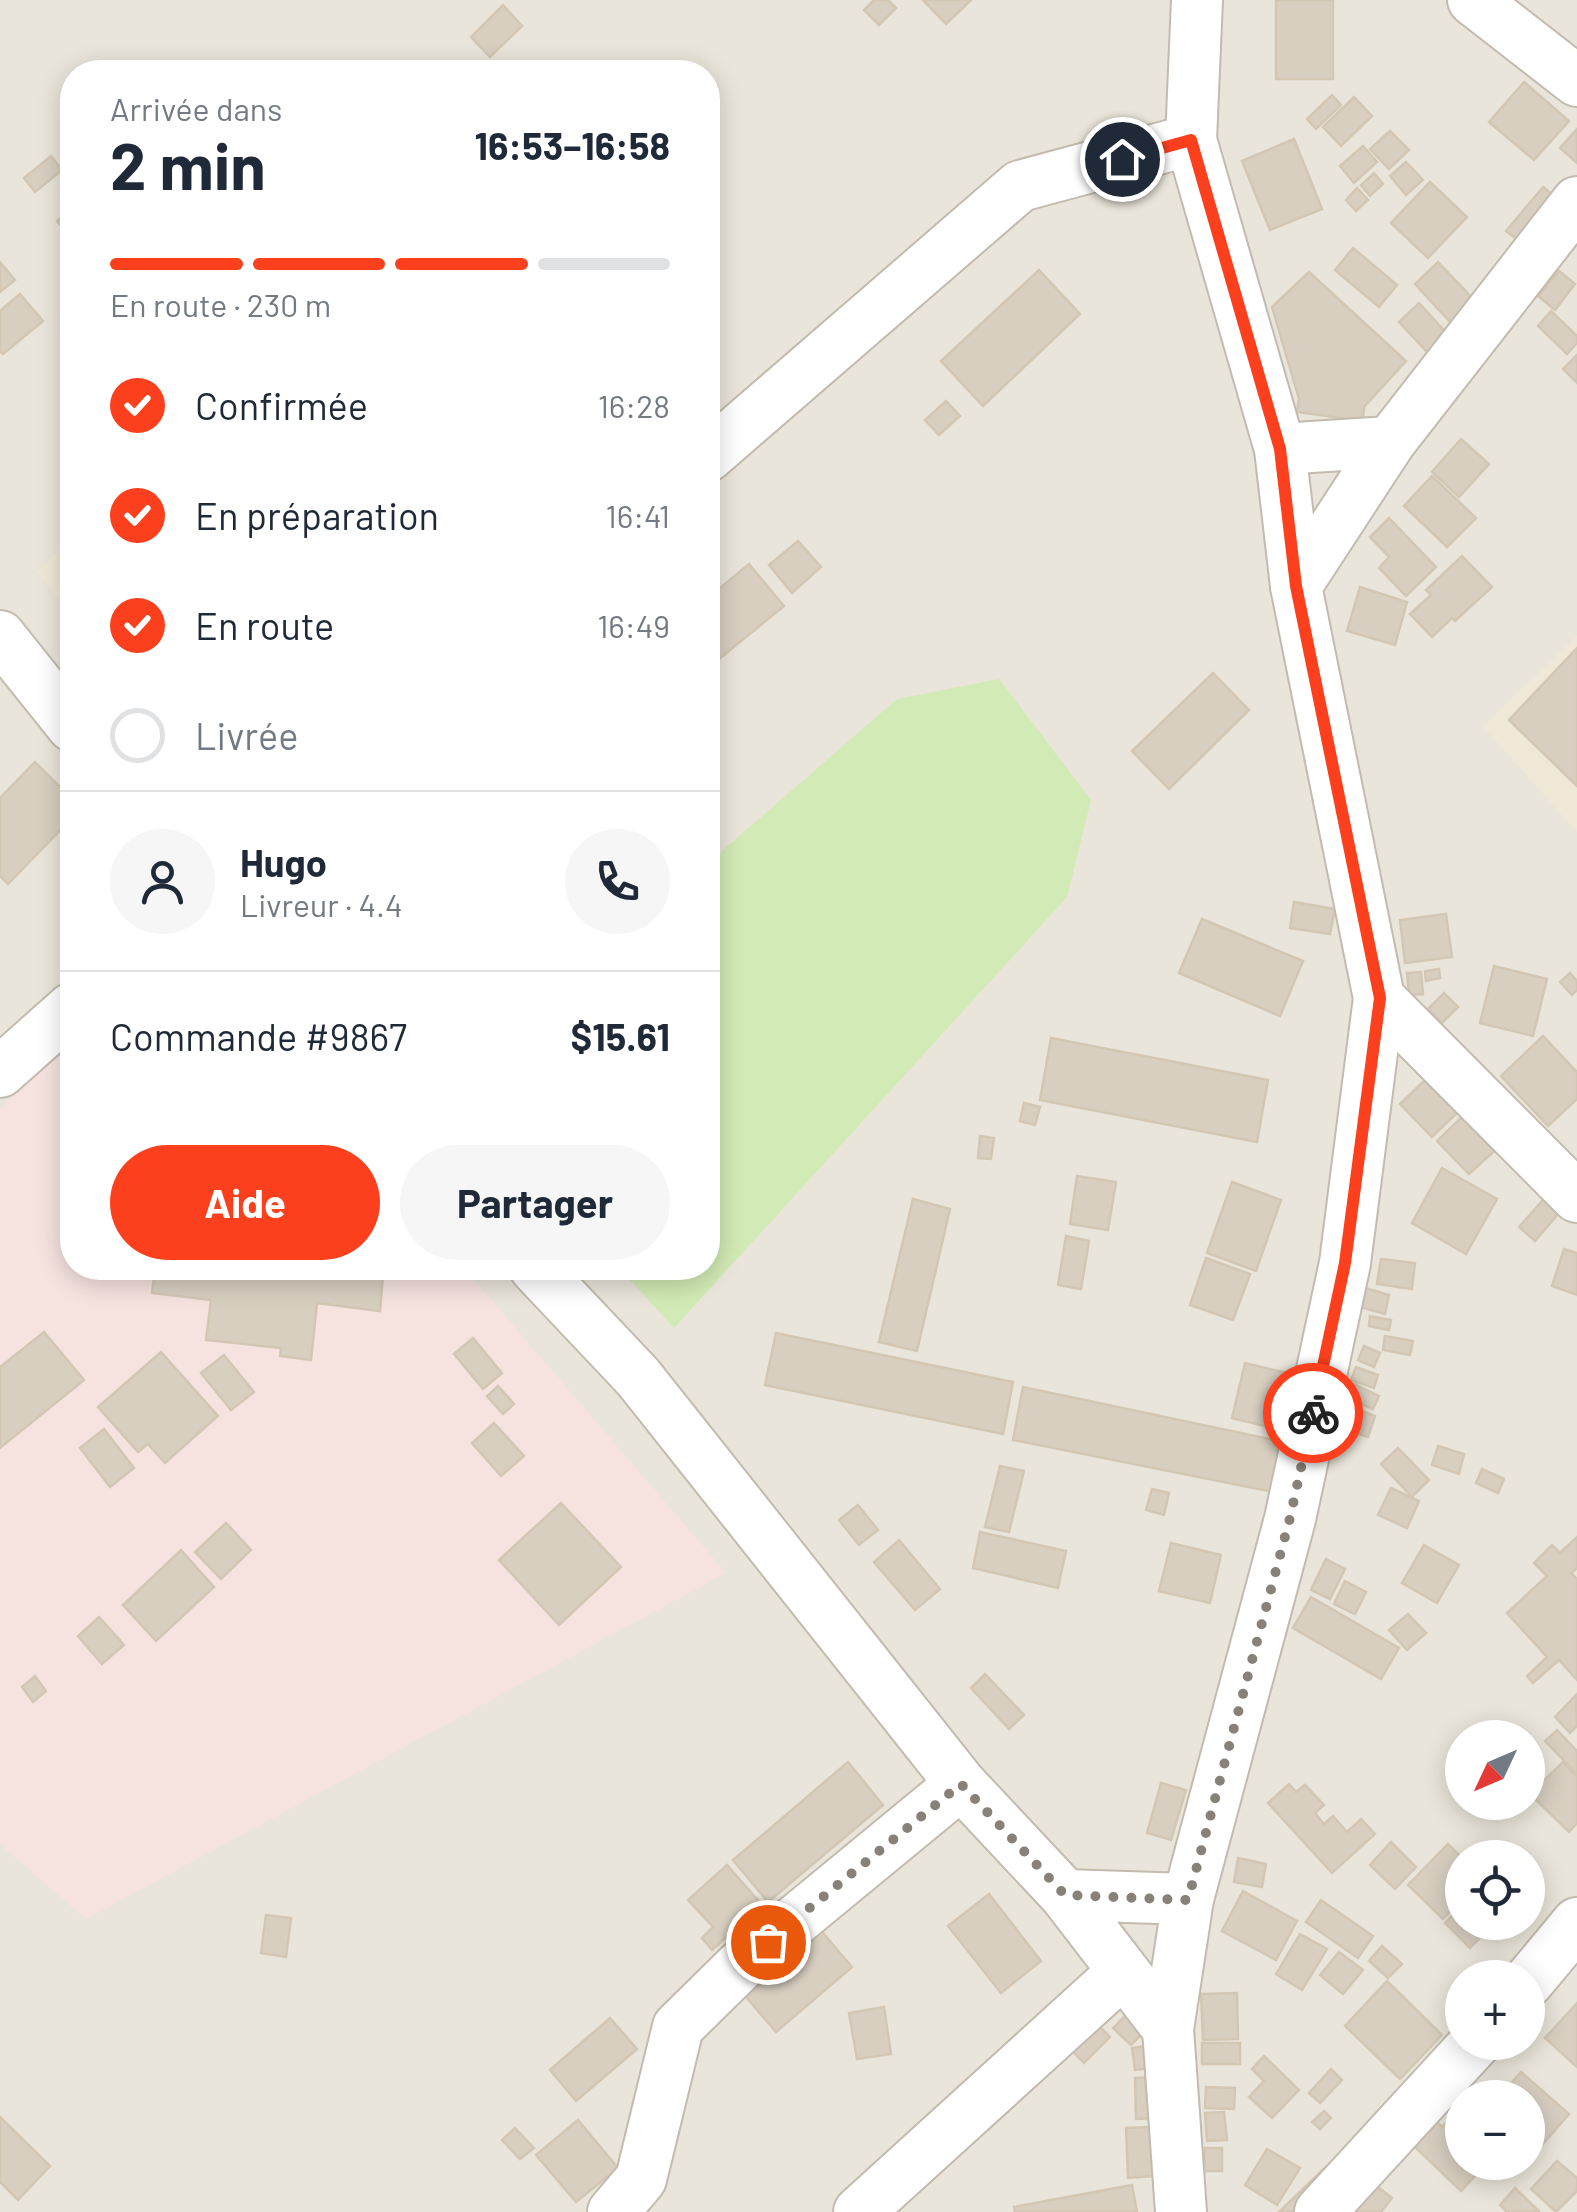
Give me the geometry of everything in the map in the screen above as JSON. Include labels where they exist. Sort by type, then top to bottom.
[{"type":"street","points":[[1181,2212],[1168,2029],[1188,1900],[1290,1518],[1342,1281],[1380,998],[1296,586],[1280,449],[1191,140],[1197,0]]},
{"type":"street","points":[[1473,0],[1577,81]]},
{"type":"street","points":[[720,446],[1020,186],[1191,140]]},
{"type":"street","points":[[1296,586],[1390,442],[1577,202]]},
{"type":"street","points":[[1280,449],[1390,442]]},
{"type":"street","points":[[0,636],[60,711]]},
{"type":"street","points":[[1380,998],[1577,1197]]},
{"type":"street","points":[[0,1072],[60,1019]]},
{"type":"street","points":[[546,1280],[638,1377],[961,1784],[1065,1895],[1168,2029]]},
{"type":"street","points":[[612,2212],[641,2180],[678,2027],[740,1966],[961,1784]]},
{"type":"street","points":[[1065,1895],[1188,1900]]},
{"type":"street","points":[[1545,1961],[1577,1922]]},
{"type":"street","points":[[860,2212],[1123,1972]]},
{"type":"street","points":[[1320,2212],[1459,2060]]},
{"type":"shaded area","points":[[0,0],[1577,0],[1577,2212],[0,2212]]},
{"type":"shaded area","points":[[60,549],[60,600],[37,572]]},
{"type":"shaded area","points":[[1577,636],[1577,832],[1483,726]]},
{"type":"shaded area","points":[[60,1053],[60,1280],[474,1280],[726,1573],[86,1919],[0,1844],[0,1108]]},
{"type":"green space","points":[[999,679],[1091,800],[1067,897],[720,1278],[720,853],[897,699]]},
{"type":"green space","points":[[630,1280],[718,1280],[674,1328]]},
{"type":"building","points":[[874,0],[888,0],[896,8],[879,25],[864,10]]},
{"type":"building","points":[[923,0],[971,0],[946,24]]},
{"type":"building","points":[[1276,0],[1333,0],[1333,79],[1276,79]]},
{"type":"building","points":[[503,5],[522,26],[490,57],[471,37]]},
{"type":"building","points":[[1524,82],[1569,121],[1534,160],[1489,122]]},
{"type":"building","points":[[1332,95],[1341,105],[1316,129],[1307,119]]},
{"type":"building","points":[[1354,97],[1372,116],[1341,146],[1323,127]]},
{"type":"building","points":[[1577,129],[1577,163],[1560,148]]},
{"type":"building","points":[[1390,131],[1409,150],[1389,169],[1370,149]]},
{"type":"building","points":[[1294,139],[1322,209],[1270,230],[1242,161]]},
{"type":"building","points":[[1363,146],[1377,162],[1354,183],[1340,166]]},
{"type":"building","points":[[51,156],[60,167],[35,192],[24,178]]},
{"type":"building","points":[[1406,162],[1423,180],[1406,195],[1390,176]]},
{"type":"building","points":[[1374,173],[1383,184],[1370,196],[1361,185]]},
{"type":"building","points":[[1430,182],[1467,217],[1428,258],[1391,223]]},
{"type":"building","points":[[1543,187],[1554,196],[1518,240],[1506,231]]},
{"type":"building","points":[[1357,188],[1368,200],[1356,211],[1346,200]]},
{"type":"building","points":[[1353,248],[1397,285],[1379,307],[1335,270]]},
{"type":"building","points":[[0,262],[15,280],[0,292]]},
{"type":"building","points":[[1438,262],[1476,302],[1452,324],[1415,284]]},
{"type":"building","points":[[1039,270],[1080,314],[983,406],[941,361]]},
{"type":"building","points":[[1559,271],[1575,284],[1555,310],[1538,296]]},
{"type":"building","points":[[1309,272],[1406,361],[1364,407],[1363,421],[1297,412],[1299,399],[1272,307]]},
{"type":"building","points":[[20,294],[43,321],[3,354],[0,311]]},
{"type":"building","points":[[1419,303],[1450,337],[1430,355],[1399,322]]},
{"type":"building","points":[[1551,311],[1577,336],[1577,343],[1567,354],[1538,326]]},
{"type":"building","points":[[1577,355],[1577,383],[1563,369]]},
{"type":"building","points":[[946,401],[960,416],[939,435],[925,420]]},
{"type":"building","points":[[1461,439],[1489,464],[1459,497],[1432,472]]},
{"type":"building","points":[[1432,476],[1476,518],[1447,547],[1404,506]]},
{"type":"building","points":[[1389,518],[1436,567],[1406,596],[1379,568],[1389,557],[1370,537]]},
{"type":"building","points":[[798,541],[821,567],[792,593],[769,565]]},
{"type":"building","points":[[1462,556],[1492,587],[1432,637],[1410,614],[1431,595],[1426,590]]},
{"type":"building","points":[[749,564],[784,606],[720,658],[720,588]]},
{"type":"building","points":[[1360,587],[1407,602],[1395,645],[1347,631]]},
{"type":"building","points":[[1577,648],[1577,786],[1509,720]]},
{"type":"building","points":[[1213,673],[1249,710],[1169,789],[1132,751]]},
{"type":"building","points":[[35,762],[60,787],[60,830],[8,884],[0,876],[0,798]]},
{"type":"building","points":[[1294,902],[1335,909],[1330,934],[1290,928]]},
{"type":"building","points":[[1446,914],[1452,957],[1405,963],[1400,920]]},
{"type":"building","points":[[1202,919],[1303,961],[1280,1016],[1179,973]]},
{"type":"building","points":[[1494,966],[1547,979],[1533,1036],[1480,1023]]},
{"type":"building","points":[[1439,969],[1440,978],[1426,981],[1425,971]]},
{"type":"building","points":[[1421,972],[1423,994],[1409,995],[1407,973]]},
{"type":"building","points":[[1570,973],[1577,981],[1577,990],[1572,995],[1560,982]]},
{"type":"building","points":[[1444,993],[1458,1007],[1442,1023],[1428,1009]]},
{"type":"building","points":[[1543,1036],[1577,1072],[1577,1099],[1548,1126],[1501,1076]]},
{"type":"building","points":[[1051,1038],[1268,1080],[1257,1142],[1040,1100]]},
{"type":"building","points":[[1426,1079],[1458,1112],[1432,1137],[1400,1104]]},
{"type":"building","points":[[1024,1103],[1040,1107],[1035,1125],[1020,1121]]},
{"type":"building","points":[[1469,1110],[1502,1144],[1469,1174],[1437,1141]]},
{"type":"building","points":[[980,1136],[994,1138],[991,1159],[978,1158]]},
{"type":"building","points":[[1442,1168],[1497,1199],[1466,1254],[1412,1223]]},
{"type":"building","points":[[1077,1176],[1116,1182],[1108,1230],[1070,1224]]},
{"type":"building","points":[[1232,1182],[1281,1200],[1256,1271],[1207,1253]]},
{"type":"building","points":[[1550,1192],[1566,1205],[1535,1241],[1519,1227]]},
{"type":"building","points":[[913,1199],[950,1209],[917,1351],[879,1342]]},
{"type":"building","points":[[1066,1236],[1089,1241],[1081,1289],[1058,1285]]},
{"type":"building","points":[[1564,1249],[1577,1253],[1577,1295],[1552,1286]]},
{"type":"building","points":[[1206,1258],[1250,1274],[1233,1320],[1190,1305]]},
{"type":"building","points":[[1381,1259],[1415,1263],[1412,1289],[1377,1284]]},
{"type":"building","points":[[154,1280],[383,1280],[380,1311],[317,1303],[311,1360],[280,1356],[281,1348],[206,1340],[211,1300],[152,1293]]},
{"type":"building","points":[[1365,1288],[1389,1295],[1385,1314],[1360,1307]]},
{"type":"building","points":[[1370,1316],[1391,1320],[1389,1330],[1369,1326]]},
{"type":"building","points":[[44,1332],[84,1380],[0,1448],[0,1367]]},
{"type":"building","points":[[776,1333],[1013,1382],[1003,1434],[765,1385]]},
{"type":"building","points":[[1385,1336],[1413,1341],[1410,1355],[1383,1350]]},
{"type":"building","points":[[473,1338],[502,1373],[483,1389],[454,1354]]},
{"type":"building","points":[[1364,1346],[1380,1353],[1374,1367],[1358,1360]]},
{"type":"building","points":[[161,1352],[218,1416],[165,1463],[148,1444],[138,1452],[98,1407]]},
{"type":"building","points":[[224,1355],[254,1392],[231,1410],[201,1373]]},
{"type":"building","points":[[1245,1363],[1299,1376],[1285,1431],[1232,1418]]},
{"type":"building","points":[[1356,1367],[1378,1375],[1374,1388],[1351,1380]]},
{"type":"building","points":[[1354,1384],[1379,1396],[1373,1409],[1348,1398]]},
{"type":"building","points":[[498,1386],[514,1404],[503,1414],[487,1396]]},
{"type":"building","points":[[1023,1387],[1289,1443],[1278,1493],[1013,1440]]},
{"type":"building","points":[[1351,1407],[1375,1416],[1368,1437],[1343,1429]]},
{"type":"building","points":[[494,1423],[524,1456],[501,1476],[472,1443]]},
{"type":"building","points":[[104,1429],[134,1468],[110,1487],[80,1448]]},
{"type":"building","points":[[1438,1446],[1464,1454],[1459,1474],[1432,1465]]},
{"type":"building","points":[[1398,1448],[1429,1480],[1412,1497],[1381,1464]]},
{"type":"building","points":[[1000,1466],[1024,1471],[1009,1532],[985,1527]]},
{"type":"building","points":[[1482,1469],[1504,1479],[1498,1493],[1476,1483]]},
{"type":"building","points":[[1391,1488],[1419,1501],[1407,1528],[1378,1515]]},
{"type":"building","points":[[1152,1489],[1169,1493],[1164,1515],[1146,1510]]},
{"type":"building","points":[[561,1503],[621,1567],[559,1625],[499,1560]]},
{"type":"building","points":[[858,1505],[878,1530],[859,1545],[839,1520]]},
{"type":"building","points":[[226,1523],[251,1550],[221,1579],[195,1552]]},
{"type":"building","points":[[980,1532],[1066,1551],[1058,1588],[973,1568]]},
{"type":"building","points":[[1577,1537],[1577,1568],[1571,1573],[1577,1579],[1577,1680],[1559,1660],[1533,1683],[1527,1676],[1547,1657],[1507,1613],[1547,1576],[1534,1563],[1552,1545],[1560,1553]]},
{"type":"building","points":[[899,1540],[940,1589],[915,1610],[874,1562]]},
{"type":"building","points":[[1171,1543],[1221,1555],[1210,1603],[1159,1591]]},
{"type":"building","points":[[1424,1545],[1459,1565],[1437,1603],[1402,1583]]},
{"type":"building","points":[[181,1550],[214,1587],[156,1641],[123,1605]]},
{"type":"building","points":[[1326,1559],[1345,1569],[1330,1599],[1311,1590]]},
{"type":"building","points":[[1345,1581],[1366,1592],[1355,1614],[1334,1604]]},
{"type":"building","points":[[1311,1597],[1399,1648],[1381,1679],[1293,1628]]},
{"type":"building","points":[[1408,1614],[1426,1633],[1407,1650],[1389,1630]]},
{"type":"building","points":[[99,1617],[124,1645],[102,1664],[78,1636]]},
{"type":"building","points":[[985,1674],[1024,1715],[1009,1729],[971,1688]]},
{"type":"building","points":[[35,1676],[46,1691],[33,1702],[22,1687]]},
{"type":"building","points":[[1576,1695],[1577,1726],[1570,1733],[1555,1717]]},
{"type":"building","points":[[1557,1730],[1577,1751],[1577,1774],[1545,1741]]},
{"type":"building","points":[[848,1762],[883,1805],[768,1902],[733,1860]]},
{"type":"building","points":[[1563,1762],[1577,1776],[1577,1823],[1569,1832],[1545,1809],[1545,1779]]},
{"type":"building","points":[[1161,1783],[1186,1790],[1171,1840],[1147,1833]]},
{"type":"building","points":[[1289,1784],[1296,1792],[1305,1785],[1324,1805],[1315,1813],[1324,1824],[1333,1816],[1347,1832],[1361,1819],[1375,1834],[1332,1873],[1268,1803]]},
{"type":"building","points":[[1391,1842],[1416,1867],[1395,1889],[1370,1865]]},
{"type":"building","points":[[1445,1847],[1443,1919],[1408,1885]]},
{"type":"building","points":[[1238,1858],[1266,1864],[1262,1887],[1234,1882]]},
{"type":"building","points":[[727,1865],[762,1905],[712,1950],[702,1938],[713,1927],[688,1900]]},
{"type":"building","points":[[1243,1891],[1297,1921],[1276,1960],[1222,1931]]},
{"type":"building","points":[[989,1894],[1041,1961],[1001,1993],[948,1926]]},
{"type":"building","points":[[1321,1900],[1373,1936],[1358,1958],[1306,1922]]},
{"type":"building","points":[[266,1915],[291,1918],[286,1957],[261,1953]]},
{"type":"building","points":[[812,1920],[852,1967],[776,2032],[746,1997],[764,1982],[754,1971]]},
{"type":"building","points":[[1300,1934],[1327,1949],[1302,1990],[1276,1974]]},
{"type":"building","points":[[1462,1940],[1478,1940],[1470,1948]]},
{"type":"building","points":[[1382,1946],[1402,1964],[1388,1978],[1369,1961]]},
{"type":"building","points":[[1339,1952],[1363,1970],[1343,1994],[1320,1975]]},
{"type":"building","points":[[1387,1981],[1442,2035],[1400,2079],[1345,2026]]},
{"type":"building","points":[[1237,1993],[1238,2039],[1203,2040],[1201,1994]]},
{"type":"building","points":[[1577,2003],[1577,2067],[1545,2038]]},
{"type":"building","points":[[884,2007],[891,2054],[857,2059],[849,2013]]},
{"type":"building","points":[[1132,2009],[1150,2026],[1131,2045],[1113,2028]]},
{"type":"building","points":[[610,2018],[637,2049],[576,2101],[550,2070]]},
{"type":"building","points":[[1092,2019],[1110,2037],[1084,2063],[1066,2044]]},
{"type":"building","points":[[1202,2043],[1240,2043],[1240,2064],[1202,2064]]},
{"type":"building","points":[[1153,2045],[1155,2068],[1135,2070],[1132,2048]]},
{"type":"building","points":[[1264,2056],[1299,2090],[1272,2118],[1249,2097],[1264,2081],[1252,2069]]},
{"type":"building","points":[[1331,2069],[1342,2080],[1320,2103],[1309,2093]]},
{"type":"building","points":[[1521,2072],[1530,2080],[1514,2080]]},
{"type":"building","points":[[1158,2077],[1159,2118],[1136,2119],[1135,2078]]},
{"type":"building","points":[[1206,2087],[1235,2088],[1234,2109],[1205,2108]]},
{"type":"building","points":[[1545,2093],[1569,2114],[1545,2142]]},
{"type":"building","points":[[1324,2111],[1331,2118],[1320,2129],[1312,2122]]},
{"type":"building","points":[[1224,2112],[1227,2140],[1207,2141],[1205,2113]]},
{"type":"building","points":[[0,2117],[50,2166],[18,2200],[0,2182]]},
{"type":"building","points":[[578,2120],[618,2168],[576,2202],[536,2155]]},
{"type":"building","points":[[1437,2122],[1442,2127],[1445,2124],[1445,2176],[1414,2146]]},
{"type":"building","points":[[1151,2127],[1153,2176],[1128,2178],[1126,2128]]},
{"type":"building","points":[[515,2128],[534,2148],[520,2159],[502,2140]]},
{"type":"building","points":[[1205,2148],[1222,2148],[1222,2171],[1204,2171]]},
{"type":"building","points":[[1267,2149],[1300,2168],[1277,2205],[1245,2185]]},
{"type":"building","points":[[1332,2161],[1343,2172],[1302,2212],[1279,2212]]},
{"type":"building","points":[[1557,2161],[1577,2178],[1577,2191],[1556,2212],[1531,2189],[1539,2180],[1545,2180],[1545,2174]]},
{"type":"building","points":[[1369,2180],[1392,2198],[1381,2212],[1355,2212],[1348,2207]]},
{"type":"building","points":[[1450,2180],[1471,2180],[1461,2191]]},
{"type":"building","points":[[1132,2185],[1137,2212],[1015,2212],[1014,2207]]},
{"type":"building","points":[[1515,2188],[1538,2212],[1507,2212],[1500,2205]]},
{"type":"way so far","points":[[768,1942],[961,1784],[1065,1895],[1188,1900],[1290,1518],[1313,1413]]},
{"type":"route","points":[[1122,159],[1191,140],[1280,449],[1296,586],[1380,998],[1345,1263],[1313,1413]]}]
